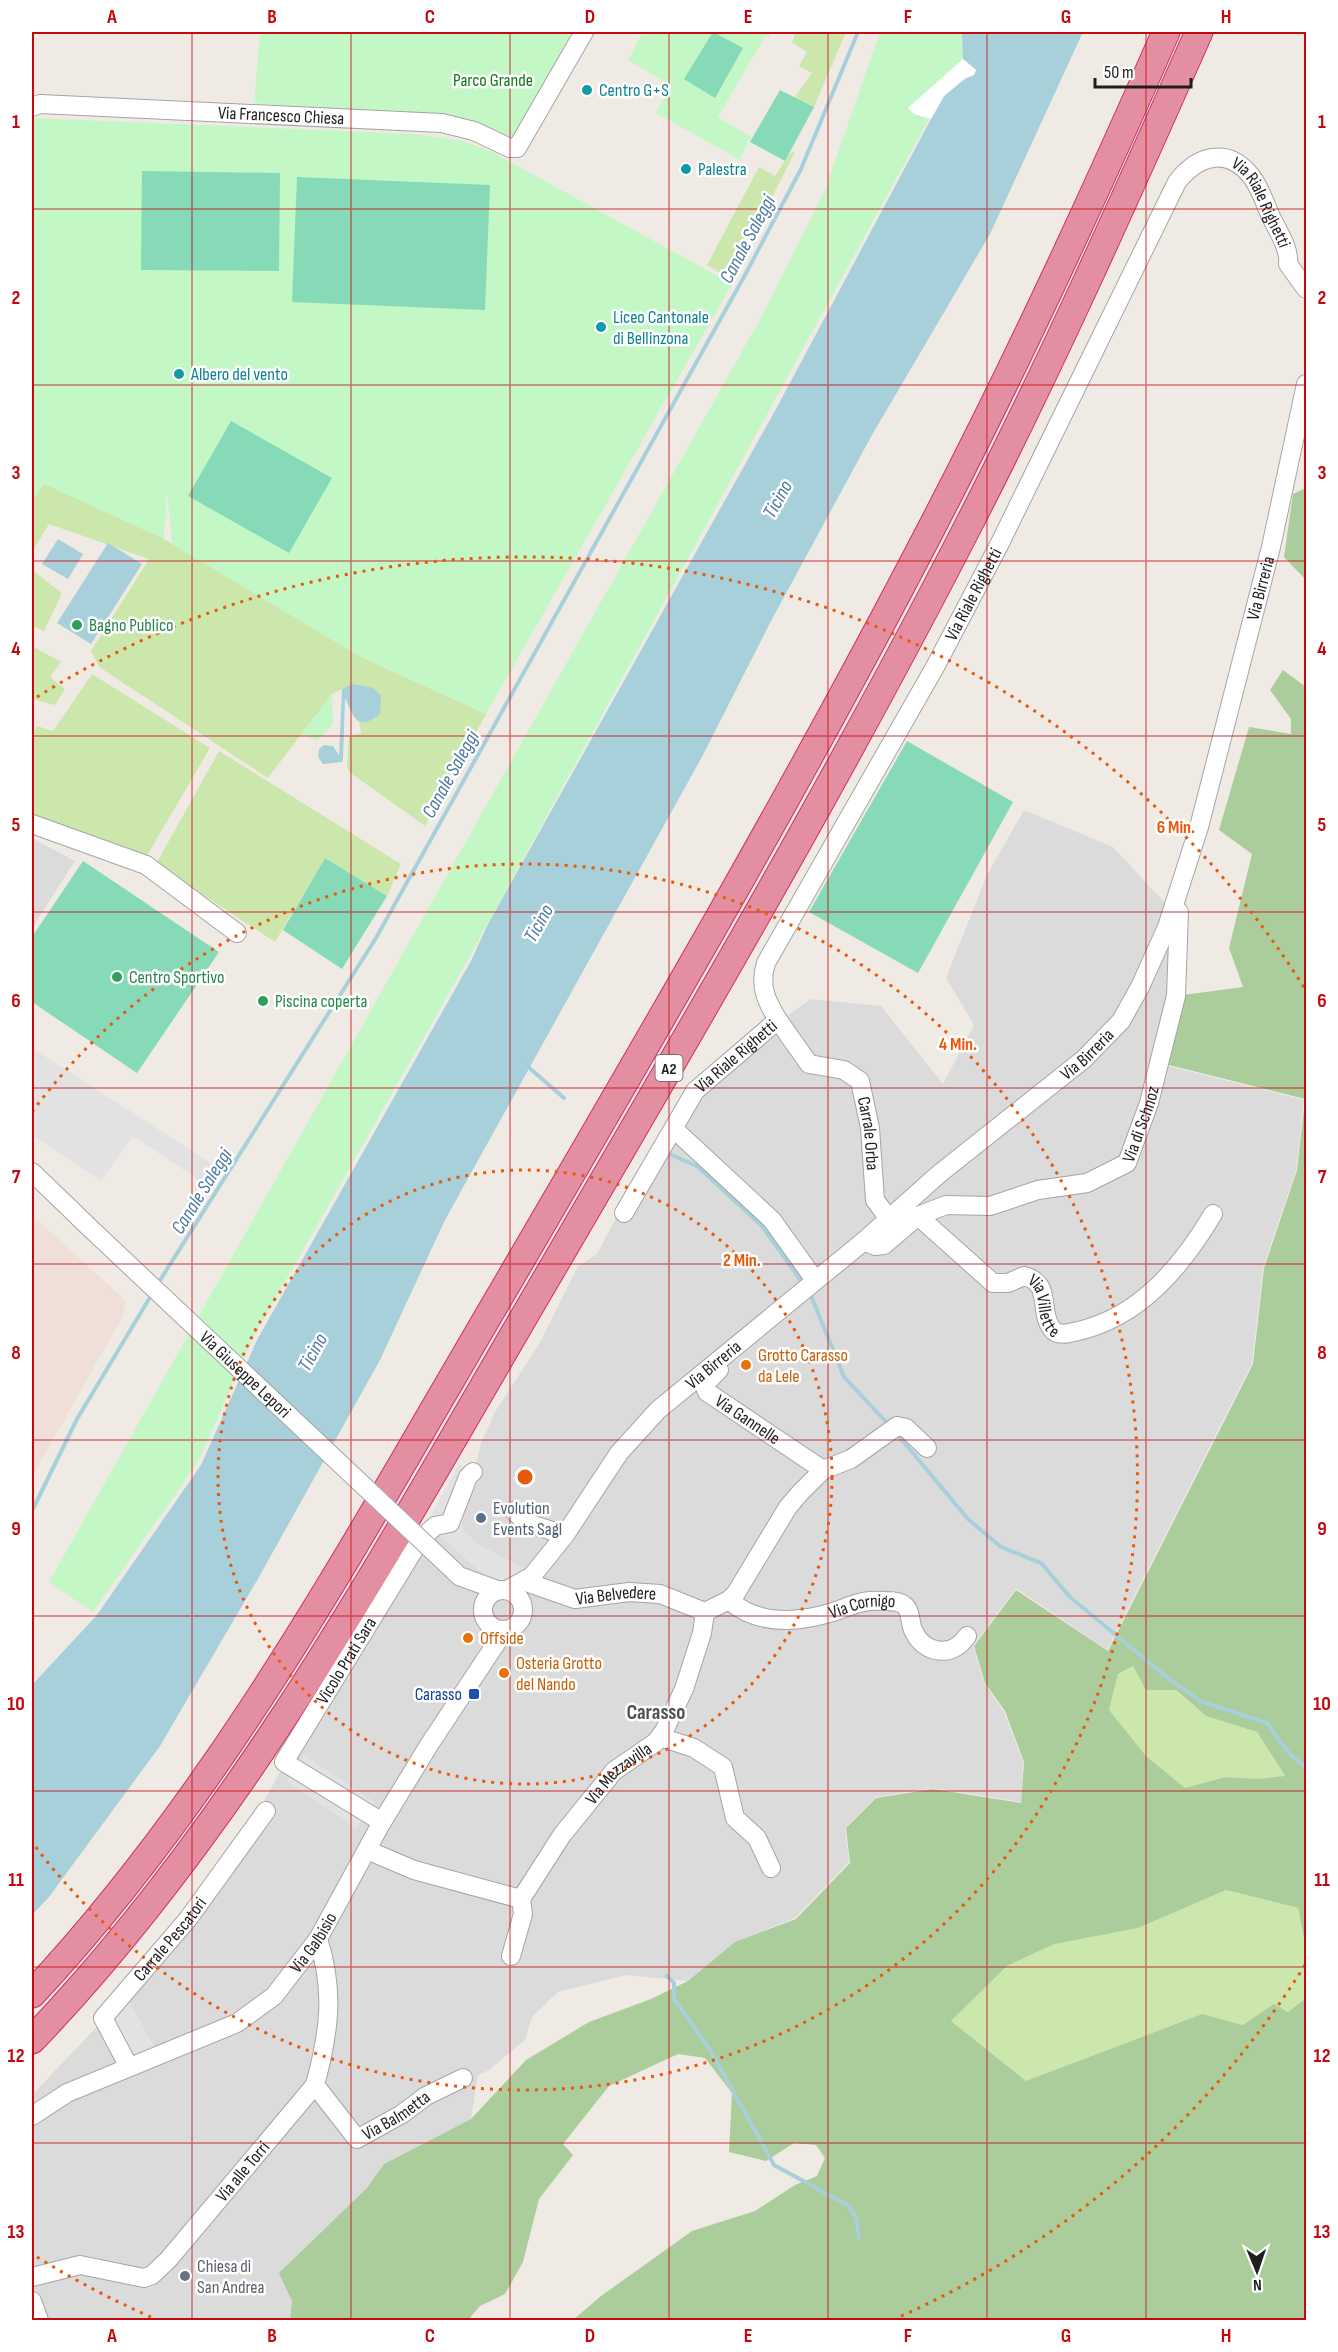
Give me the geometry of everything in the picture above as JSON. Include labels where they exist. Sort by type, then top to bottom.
[{"type":"highway","name":"A2","points":[[32,1994],[131,1878],[214,1766],[251,1710],[361,1531],[570,1176],[798,776],[934,524],[1057,273],[1166,32]]},
{"type":"highway","name":"A2","points":[[32,2040],[160,1892],[270,1738],[389,1545],[586,1212],[802,835],[966,529],[1074,309],[1199,32]]},
{"type":"street","name":"Via Francesco Chiesa","points":[[34,104],[442,123],[459,126],[510,148],[517,148],[584,32]]},
{"type":"street","name":"Via Riale Righetti","points":[[624,1213],[695,1091],[778,1020],[769,1006],[762,986],[766,963],[935,667],[999,544],[1177,182],[1190,166],[1205,158],[1221,159],[1240,166],[1252,178],[1289,256],[1306,270]]},
{"type":"street","name":"Via Riale Righetti","points":[[1289,256],[1288,264],[1306,289]]},
{"type":"street","name":"Via Birreria","points":[[522,1605],[605,1471],[639,1429],[666,1402],[864,1241],[939,1174],[1084,1059],[1121,1021],[1140,987],[1174,907],[1202,816],[1246,652],[1306,384]]},
{"type":"street","points":[[32,824],[146,865],[237,933]]},
{"type":"street","name":"Via di Schnoz","points":[[918,1216],[951,1204],[986,1207],[1038,1190],[1087,1183],[1108,1175],[1127,1163],[1149,1104],[1176,996],[1177,939],[1180,916],[1174,907]]},
{"type":"street","name":"Carrale Orba","points":[[778,1020],[809,1064],[844,1070],[860,1081],[870,1128],[875,1200],[889,1219]]},
{"type":"street","points":[[674,1129],[772,1220],[813,1282]]},
{"type":"street","name":"Via Giuseppe Lepori","points":[[32,1173],[456,1573],[492,1622]]},
{"type":"street","name":"Via Villette","points":[[918,1216],[993,1282],[1003,1284],[1024,1276],[1036,1282],[1044,1293],[1047,1317],[1052,1328],[1061,1333],[1103,1324],[1130,1310],[1149,1295],[1191,1250],[1213,1214]]},
{"type":"street","points":[[864,1241],[875,1246],[884,1245],[918,1216]]},
{"type":"street","name":"Via Gannelle","points":[[720,1358],[721,1367],[704,1385],[705,1390],[823,1470]]},
{"type":"street","points":[[705,1612],[729,1600],[741,1586],[788,1507],[823,1470],[851,1459],[896,1426],[906,1428],[927,1448]]},
{"type":"street","name":"Vicolo Prati Sara","points":[[382,1822],[285,1762],[420,1540],[435,1526],[450,1523],[468,1477],[474,1472]]},
{"type":"street","points":[[513,1511],[527,1523],[565,1535]]},
{"type":"street","name":"Via Giuseppe Lepori","points":[[456,1573],[502,1590]]},
{"type":"street","name":"Via Birreria","points":[[502,1590],[533,1584]]},
{"type":"street","name":"Via Belvedere","points":[[533,1584],[575,1599],[628,1592],[651,1593],[681,1600],[705,1612]]},
{"type":"street","points":[[502,1590],[517,1595],[522,1605],[519,1621],[492,1622],[484,1601],[502,1590]]},
{"type":"street","name":"Via Cornigo","points":[[729,1600],[756,1617],[778,1620],[822,1615],[863,1600],[898,1602],[907,1609],[916,1636],[938,1652],[958,1648],[967,1636]]},
{"type":"street","name":"Via Mezzavilla","points":[[521,1899],[527,1893],[562,1835],[614,1771],[660,1737],[684,1689],[702,1633],[705,1612]]},
{"type":"street","name":"Via Galbisio","points":[[32,2116],[68,2093],[216,2033],[253,2014],[280,1989],[318,1939],[382,1822],[489,1655],[492,1622]]},
{"type":"street","points":[[660,1737],[694,1748],[723,1767],[735,1818],[757,1838],[771,1868]]},
{"type":"street","name":"Carrale Pescatori","points":[[129,2067],[103,2018],[188,1919],[266,1811]]},
{"type":"street","points":[[367,1850],[414,1870],[521,1899],[524,1914],[511,1956]]},
{"type":"street","name":"Via alle Torri","points":[[32,2277],[80,2265],[138,2278],[152,2275],[315,2085],[324,2054],[330,2002],[328,1973],[318,1939]]},
{"type":"street","name":"Via Balmetta","points":[[315,2085],[357,2139],[402,2114],[426,2096],[463,2078]]},
{"type":"street","points":[[32,2301],[39,2320]]},
{"type":"shaded area","points":[[1024,810],[1113,847],[1177,916],[1160,1064],[1304,1100],[1296,1170],[1263,1268],[1252,1363],[1107,1650],[1016,1588],[973,1646],[984,1683],[1004,1712],[1023,1762],[1021,1802],[933,1788],[876,1797],[845,1828],[849,1862],[795,1918],[735,1942],[688,1981],[627,1975],[558,1992],[532,2017],[525,2040],[489,2070],[478,2075],[471,2119],[384,2164],[292,2301],[290,2320],[32,2320],[32,2095],[127,1995],[255,1817],[285,1763],[474,1473],[481,1443],[495,1412],[539,1344],[578,1266],[597,1254],[618,1214],[698,1094],[778,1022],[811,999],[881,1006],[943,1084],[974,1025],[946,978],[987,875]]},
{"type":"shaded area","points":[[32,838],[75,861],[32,928]]},
{"type":"shaded area","points":[[32,1048],[217,1167],[205,1184],[133,1136],[101,1181],[32,1135]]},
{"type":"shaded area","points":[[32,1215],[125,1300],[124,1314],[32,1477]]},
{"type":"shaded area","points":[[459,1464],[481,1477],[463,1514],[463,1529],[476,1543],[528,1570],[508,1582],[489,1579],[426,1524]]},
{"type":"shaded area","points":[[304,1755],[375,1802],[356,1829],[286,1781]]},
{"type":"shaded area","points":[[127,1997],[156,2050],[132,2058],[108,2022]]},
{"type":"green space","name":"Parco Grande","points":[[260,32],[570,32],[568,40],[515,141],[455,119],[254,103]]},
{"type":"green space","points":[[643,32],[771,32],[769,37],[765,36],[718,117],[753,138],[748,141],[740,160],[656,113],[671,85],[628,60]]},
{"type":"green space","points":[[713,32],[743,48],[715,98],[684,79]]},
{"type":"green space","points":[[796,32],[846,32],[814,107],[795,97],[812,73],[799,66],[807,52],[792,42]]},
{"type":"green space","points":[[880,32],[975,32],[466,963],[253,1338],[198,1462],[93,1612],[49,1582],[763,314],[825,190]]},
{"type":"green space","points":[[780,90],[814,107],[785,161],[750,142]]},
{"type":"green space","points":[[32,118],[415,134],[463,141],[492,152],[732,284],[486,714],[361,657],[172,544],[167,490],[164,539],[44,484],[32,502]]},
{"type":"green space","points":[[795,152],[732,275],[720,273],[707,265],[759,167],[775,176],[790,153]]},
{"type":"green space","points":[[142,171],[280,173],[279,271],[141,270]]},
{"type":"green space","points":[[297,177],[490,185],[485,310],[292,302]]},
{"type":"green space","points":[[231,421],[332,478],[289,553],[188,496]]},
{"type":"green space","points":[[44,483],[124,517],[361,657],[486,714],[425,826],[349,772],[347,766],[349,736],[361,733],[359,721],[372,720],[342,689],[332,694],[268,778],[99,667],[91,651],[149,559],[49,524],[32,552],[32,502]]},
{"type":"green space","points":[[1306,488],[1306,580],[1284,557],[1293,494]]},
{"type":"green space","points":[[32,570],[62,593],[44,631],[32,626]]},
{"type":"green space","points":[[34,647],[61,662],[50,677],[65,689],[55,705],[32,699],[32,651]]},
{"type":"green space","points":[[1283,670],[1306,687],[1306,1950],[1298,1908],[1226,1890],[1138,1928],[1054,1944],[1007,1966],[951,2021],[1026,2081],[1202,2014],[1243,2025],[1274,2004],[1288,2012],[1306,1998],[1306,2320],[573,2320],[601,2296],[692,2231],[755,2211],[795,2185],[817,2176],[825,2158],[816,2145],[794,2143],[766,2161],[729,2152],[732,2093],[705,2058],[678,2054],[609,2086],[563,2144],[573,2155],[539,2199],[523,2262],[505,2294],[480,2306],[468,2320],[290,2320],[292,2301],[279,2273],[367,2188],[384,2164],[471,2119],[526,2060],[589,2022],[651,1999],[688,1981],[735,1942],[796,1919],[850,1863],[846,1828],[876,1798],[933,1789],[1021,1803],[1024,1762],[1005,1711],[985,1683],[974,1646],[1016,1590],[1108,1651],[1253,1364],[1264,1268],[1297,1170],[1305,1099],[1161,1063],[1176,996],[1243,987],[1229,948],[1252,854],[1219,830],[1249,727],[1291,734],[1291,719],[1270,690]],"holes":[[[1133,1666],[1146,1690],[1176,1690],[1206,1716],[1257,1732],[1285,1776],[1258,1779],[1225,1777],[1185,1788],[1146,1756],[1109,1710],[1118,1674]]]},
{"type":"green space","points":[[92,674],[210,748],[145,859],[32,817],[32,736],[37,726],[53,731]]},
{"type":"green space","points":[[332,694],[333,725],[317,741],[302,734]]},
{"type":"green space","points":[[907,741],[1013,802],[918,973],[809,912]]},
{"type":"green space","points":[[219,751],[401,864],[387,896],[325,858],[275,942],[156,864]]},
{"type":"green space","points":[[325,858],[387,896],[342,969],[283,930]]},
{"type":"green space","name":"Centro Sportivo","points":[[83,861],[219,952],[137,1073],[32,1002],[32,937]]},
{"type":"green space","points":[[1133,1666],[1146,1690],[1175,1690],[1206,1716],[1257,1732],[1285,1777],[1258,1779],[1225,1777],[1185,1788],[1146,1756],[1109,1710],[1118,1674]]},
{"type":"green space","points":[[1226,1890],[1298,1908],[1306,1950],[1306,1998],[1288,2012],[1274,2005],[1243,2025],[1202,2014],[1026,2081],[951,2021],[1007,1966],[1054,1943],[1138,1928]]},
{"type":"water","name":"Ticino","points":[[962,32],[1083,32],[990,234],[872,435],[771,621],[703,755],[445,1220],[380,1360],[259,1577],[160,1746],[49,1897],[32,1915],[32,1685],[97,1615],[201,1465],[257,1340],[471,961],[488,924],[776,409],[931,119],[944,96],[976,70],[963,59]]},
{"type":"water","points":[[58,539],[83,554],[68,579],[42,564]]},
{"type":"water","points":[[108,543],[142,564],[91,644],[57,623]]},
{"type":"water","points":[[353,684],[373,688],[381,696],[380,714],[372,720],[360,722],[353,715],[345,698],[342,762],[323,764],[318,757],[319,749],[324,745],[333,746],[339,755],[342,689]]},
{"type":"pier","points":[[963,59],[976,70],[974,75],[964,79],[944,96],[931,119],[914,114],[908,108]]},
{"type":"waterway","name":"Canale Saleggi","points":[[157,1285],[376,938],[745,275],[801,169],[858,32]]},
{"type":"waterway","points":[[526,1065],[564,1098]]},
{"type":"waterway","points":[[667,1153],[697,1166],[762,1226],[804,1285]]},
{"type":"waterway","points":[[810,1293],[844,1377],[890,1426]]},
{"type":"waterway","name":"Canale Saleggi","points":[[32,1511],[77,1419],[152,1294]]},
{"type":"waterway","points":[[897,1434],[968,1519],[1001,1547],[1041,1563],[1070,1597],[1163,1674],[1200,1701],[1267,1723],[1289,1753],[1306,1768]]},
{"type":"waterway","points":[[667,1976],[674,1983],[674,1999],[709,2048],[774,2165],[849,2206],[856,2218],[859,2238]]},
{"type":"place","name":"Centro G+S","points":[[587,90]]},
{"type":"place","name":"Palestra","points":[[686,169]]},
{"type":"place","name":"Liceo Cantonale di Bellinzona","points":[[601,327]]},
{"type":"place","name":"Albero del vento","points":[[179,374]]},
{"type":"place","name":"Bagno Publico","points":[[77,625]]},
{"type":"place","name":"Centro Sportivo","points":[[117,977]]},
{"type":"place","name":"Piscina coperta","points":[[263,1001]]},
{"type":"place","name":"Grotto Carasso da Lele","points":[[746,1365]]},
{"type":"place","name":"Evolution Events Sagl","points":[[481,1518]]},
{"type":"place","name":"Offside","points":[[468,1638]]},
{"type":"place","name":"Osteria Grotto del Nando","points":[[504,1673]]},
{"type":"place","name":"Carasso","points":[[474,1694]]},
{"type":"place","name":"Chiesa di San Andrea","points":[[185,2276]]},
{"type":"district","name":"Carasso","points":[[656,1712]]}]
